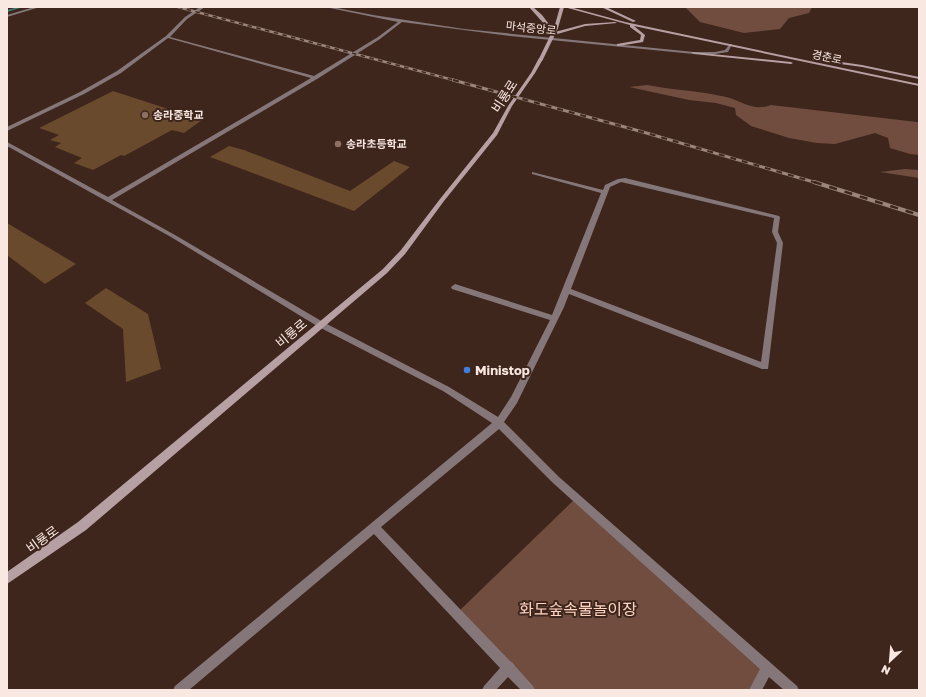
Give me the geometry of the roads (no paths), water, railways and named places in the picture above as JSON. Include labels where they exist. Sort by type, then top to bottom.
[{"type":"street","points":[[7,16],[38,7]]},
{"type":"street","points":[[7,129],[99,84],[119,72],[167,37],[186,18],[202,7]]},
{"type":"street","name":"마석중앙로","points":[[328,7],[400,22],[446,28],[694,53],[715,53],[726,51],[731,45]]},
{"type":"street","points":[[531,7],[542,16],[544,23],[554,34],[585,25],[624,22],[634,27],[643,35],[642,41],[618,45]]},
{"type":"street","name":"비룡로","points":[[7,579],[82,526],[320,324],[385,271],[403,252],[442,200],[495,134],[510,106],[541,59],[554,34],[562,7]]},
{"type":"street","name":"경춘로","points":[[566,7],[647,28],[832,68],[919,85]]},
{"type":"street","points":[[603,7],[647,28]]},
{"type":"street","points":[[109,199],[315,78],[379,38],[400,22]]},
{"type":"street","points":[[167,37],[315,78]]},
{"type":"street","name":"경춘로","points":[[731,45],[862,66],[919,78]]},
{"type":"street","points":[[694,53],[832,68]]},
{"type":"street","points":[[7,144],[109,199],[207,255],[320,324],[446,389],[499,423],[556,480],[793,690]]},
{"type":"street","points":[[534,173],[605,192]]},
{"type":"street","points":[[179,690],[499,423],[514,400],[554,318],[607,186],[620,180],[625,180],[777,217],[775,232],[780,243],[765,367],[566,290]]},
{"type":"street","points":[[455,287],[554,318]]},
{"type":"street","points":[[374,527],[529,690]]},
{"type":"street","points":[[488,690],[509,668]]},
{"type":"street","points":[[756,690],[768,668]]},
{"type":"waterway","points":[[7,11],[22,7]]},
{"type":"railway","points":[[178,7],[457,81]]},
{"type":"railway","points":[[453,80],[643,132],[817,183]]},
{"type":"railway","points":[[814,182],[919,215]]},
{"type":"place","name":"송라중학교","points":[[145,115]]},
{"type":"place","name":"송라초등학교","points":[[338,144]]},
{"type":"place","name":"Ministop","points":[[467,370]]},
{"type":"park label","name":"화도숲속물놀이장","points":[[578,609]]}]
